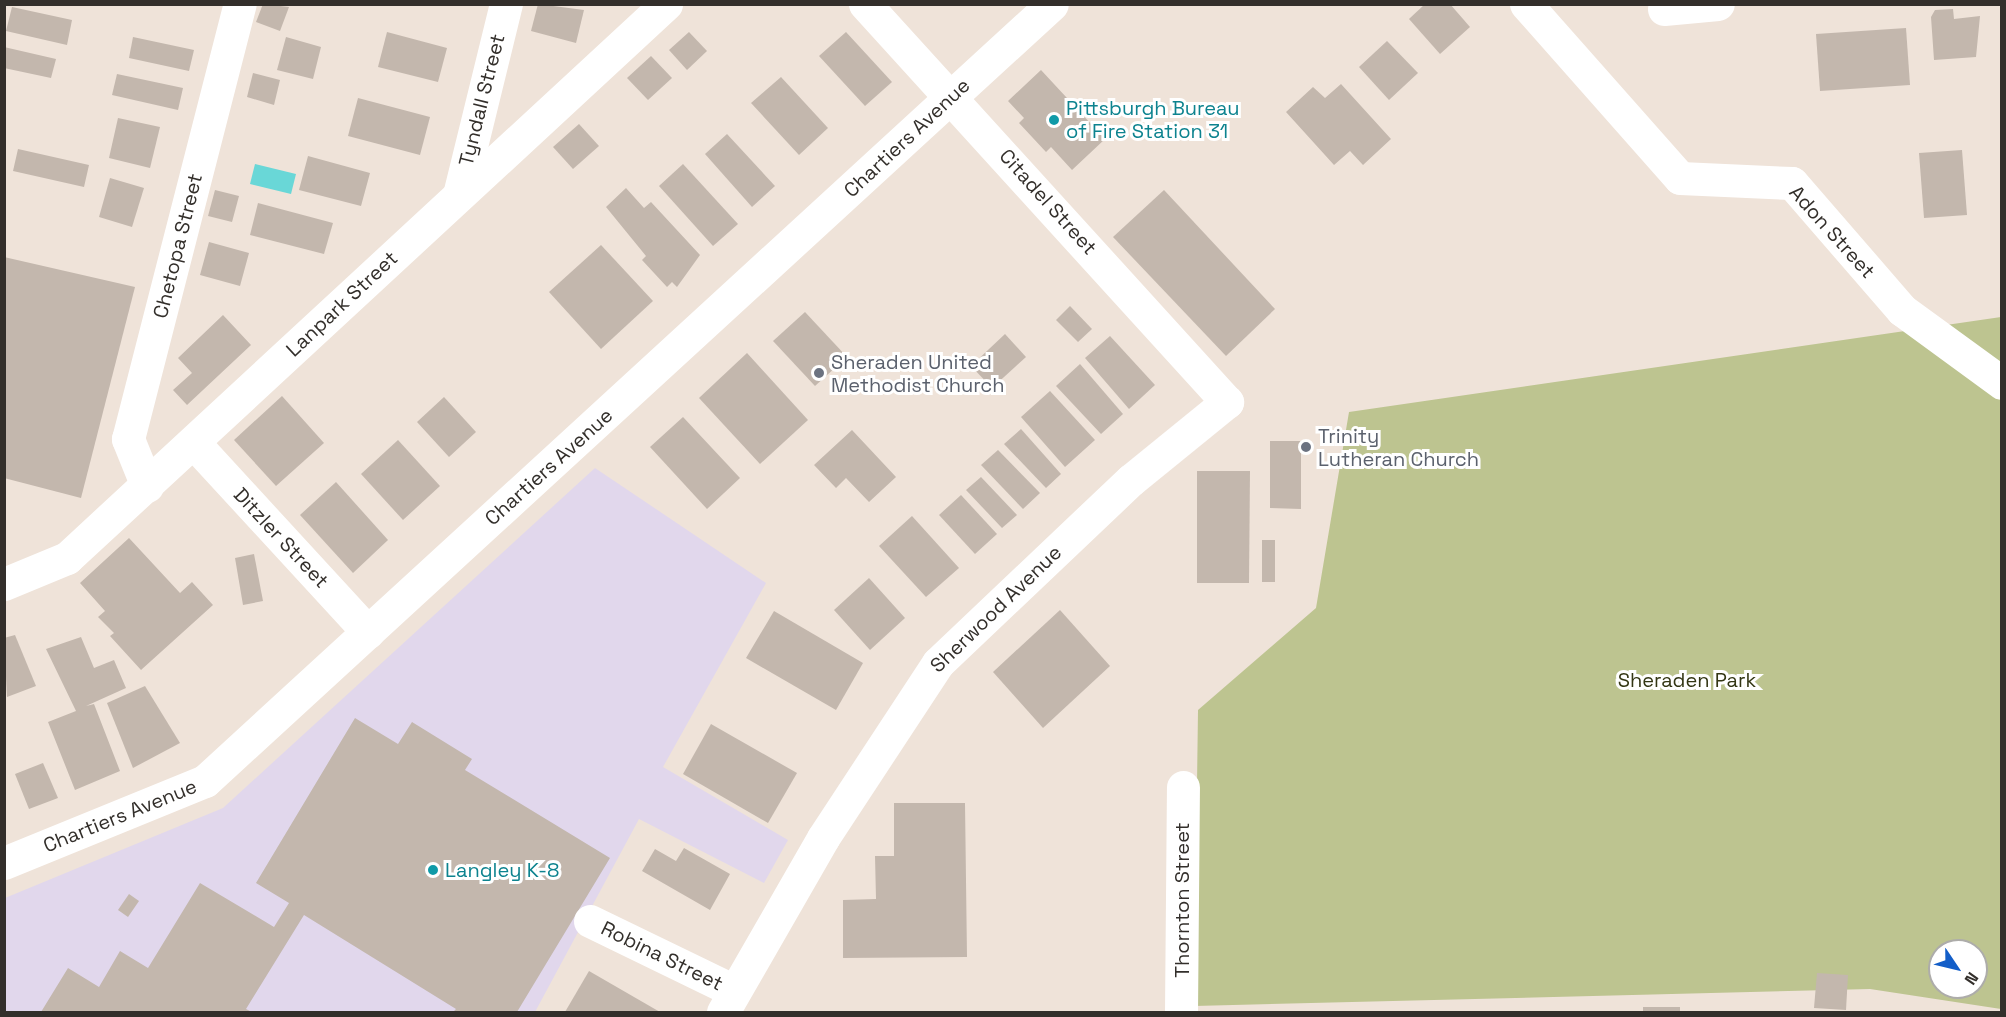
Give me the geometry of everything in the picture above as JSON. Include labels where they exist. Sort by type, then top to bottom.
[{"type":"street","name":"Chetopa Street","points":[[147,486],[128,439],[240,4]]},
{"type":"street","name":"Tyndall Street","points":[[459,195],[506,4]]},
{"type":"street","name":"Lanpark Street","points":[[4,584],[66,558],[194,443],[666,4]]},
{"type":"street","name":"Citadel Street","points":[[865,4],[1227,402]]},
{"type":"street","name":"Chartiers Avenue","points":[[4,863],[205,781],[1052,4]]},
{"type":"street","name":"Adon Street","points":[[1526,4],[1680,178],[1792,183],[1902,310],[2001,382]]},
{"type":"street","points":[[1664,9],[1718,4]]},
{"type":"street","name":"Sherwood Avenue","points":[[728,1002],[823,838],[938,663],[1131,480],[1227,402]]},
{"type":"street","name":"Ditzler Street","points":[[194,443],[368,632]]},
{"type":"street","name":"Thornton Street","points":[[1181,1012],[1183,788]]},
{"type":"street","name":"Robina Street","points":[[590,921],[728,1002]]},
{"type":"shaded area","points":[[595,468],[766,583],[663,767],[788,840],[764,883],[639,819],[535,1012],[5,1012],[5,898],[223,808]]},
{"type":"green space","name":"Sheraden Park","points":[[2001,317],[2001,1009],[1936,999],[1988,999],[1988,939],[1928,939],[1928,998],[1870,989],[1194,1006],[1198,710],[1316,608],[1349,412]]},
{"type":"water","points":[[255,164],[296,174],[291,194],[250,184]]},
{"type":"building","points":[[263,4],[289,7],[280,31],[256,22]]},
{"type":"building","points":[[538,4],[584,10],[576,43],[531,31]]},
{"type":"building","points":[[1425,4],[1450,4],[1470,27],[1440,54],[1409,19]]},
{"type":"building","points":[[12,7],[72,20],[67,45],[6,31]]},
{"type":"building","points":[[1953,9],[1954,19],[1980,16],[1976,57],[1934,60],[1931,17],[1935,10]]},
{"type":"building","points":[[1906,28],[1910,85],[1820,91],[1816,34]]},
{"type":"building","points":[[387,32],[447,48],[438,82],[378,67]]},
{"type":"building","points":[[689,32],[707,51],[687,70],[669,50]]},
{"type":"building","points":[[846,32],[892,82],[865,106],[819,56]]},
{"type":"building","points":[[133,37],[194,50],[189,71],[129,58]]},
{"type":"building","points":[[286,37],[321,47],[313,79],[277,70]]},
{"type":"building","points":[[1387,41],[1418,73],[1389,100],[1359,67]]},
{"type":"building","points":[[4,47],[56,59],[51,78],[4,68]]},
{"type":"building","points":[[651,56],[672,78],[648,100],[627,78]]},
{"type":"building","name":"Pittsburgh Bureau of Fire Station 31","points":[[1041,70],[1105,139],[1072,170],[1051,147],[1046,152],[1019,123],[1024,118],[1008,101]]},
{"type":"building","points":[[253,73],[280,80],[274,105],[247,97]]},
{"type":"building","points":[[117,74],[183,88],[178,110],[112,95]]},
{"type":"building","points":[[781,77],[828,128],[799,155],[751,103]]},
{"type":"building","points":[[1341,84],[1391,139],[1363,165],[1350,151],[1334,165],[1286,112],[1313,87],[1325,98]]},
{"type":"building","points":[[358,98],[430,117],[420,155],[348,136]]},
{"type":"building","points":[[118,118],[160,127],[150,168],[109,158]]},
{"type":"building","points":[[579,124],[599,146],[573,169],[553,147]]},
{"type":"building","points":[[727,134],[775,186],[752,207],[705,154]]},
{"type":"building","points":[[18,149],[89,165],[84,187],[13,171]]},
{"type":"building","points":[[1962,150],[1967,215],[1924,218],[1919,153]]},
{"type":"building","points":[[308,156],[370,173],[361,206],[299,190]]},
{"type":"building","points":[[683,164],[738,224],[713,246],[659,186]]},
{"type":"building","points":[[110,178],[144,188],[132,227],[99,217]]},
{"type":"building","points":[[626,188],[644,208],[651,202],[700,255],[677,287],[672,282],[667,287],[642,260],[646,256],[606,207]]},
{"type":"building","points":[[215,190],[239,196],[232,222],[208,216]]},
{"type":"building","points":[[1164,190],[1275,309],[1226,356],[1113,237]]},
{"type":"building","points":[[258,203],[333,223],[324,254],[250,235]]},
{"type":"building","points":[[209,242],[249,253],[240,286],[200,275]]},
{"type":"building","points":[[601,245],[653,301],[601,349],[549,292]]},
{"type":"building","points":[[4,257],[135,287],[81,498],[4,478]]},
{"type":"building","points":[[1070,306],[1092,329],[1078,342],[1056,320]]},
{"type":"building","points":[[805,312],[847,357],[815,386],[773,341]]},
{"type":"building","points":[[223,315],[251,345],[187,405],[173,390],[192,373],[178,358]]},
{"type":"building","points":[[1005,334],[1026,357],[992,388],[971,366]]},
{"type":"building","points":[[1110,336],[1155,385],[1129,409],[1085,358]]},
{"type":"building","points":[[747,353],[808,420],[760,464],[699,398]]},
{"type":"building","points":[[1080,364],[1123,414],[1101,434],[1056,386]]},
{"type":"building","points":[[1050,391],[1095,440],[1065,467],[1021,417]]},
{"type":"building","points":[[282,396],[324,443],[276,486],[234,440]]},
{"type":"building","points":[[444,397],[476,432],[449,457],[417,422]]},
{"type":"building","points":[[683,417],[740,478],[707,509],[650,447]]},
{"type":"building","points":[[1021,429],[1061,474],[1046,488],[1004,444]]},
{"type":"building","points":[[852,430],[896,477],[869,502],[846,478],[836,488],[814,465]]},
{"type":"building","points":[[398,440],[440,486],[403,520],[361,474]]},
{"type":"building","points":[[1270,441],[1301,441],[1301,509],[1270,508]]},
{"type":"building","points":[[998,450],[1040,493],[1023,509],[981,465]]},
{"type":"building","points":[[1197,471],[1250,471],[1249,583],[1197,583]]},
{"type":"building","points":[[981,477],[1017,515],[1002,528],[966,490]]},
{"type":"building","points":[[336,482],[388,540],[353,573],[300,515]]},
{"type":"building","points":[[961,495],[997,534],[975,554],[939,515]]},
{"type":"building","points":[[912,516],[959,568],[926,597],[879,546]]},
{"type":"building","points":[[129,538],[180,593],[192,582],[213,605],[141,670],[110,636],[114,633],[98,617],[105,611],[80,583]]},
{"type":"building","points":[[1262,540],[1275,540],[1275,582],[1262,582]]},
{"type":"building","points":[[254,554],[263,601],[243,605],[235,558]]},
{"type":"building","points":[[869,578],[905,618],[870,650],[834,610]]},
{"type":"building","points":[[1060,610],[1110,666],[1043,728],[993,672]]},
{"type":"building","points":[[774,611],[863,663],[836,710],[746,658]]},
{"type":"building","points":[[15,635],[36,686],[7,697],[4,638]]},
{"type":"building","points":[[81,637],[94,668],[114,660],[126,688],[86,706],[94,704],[120,771],[75,790],[48,722],[76,711],[46,649]]},
{"type":"building","points":[[145,686],[180,743],[133,768],[107,703]]},
{"type":"building","name":"Langley K-8","points":[[355,718],[398,744],[412,722],[472,759],[465,770],[610,858],[517,1012],[453,1012],[456,1009],[304,915],[246,1009],[252,1012],[41,1012],[68,968],[99,987],[120,951],[148,968],[200,883],[274,927],[289,903],[256,883]]},
{"type":"building","points":[[711,724],[797,773],[768,823],[683,774]]},
{"type":"building","points":[[43,763],[58,798],[29,809],[15,774]]},
{"type":"building","points":[[894,803],[965,803],[967,957],[843,958],[843,900],[876,899],[875,856],[894,856]]},
{"type":"building","points":[[684,848],[730,874],[710,910],[642,871],[655,849],[676,861]]},
{"type":"building","points":[[129,894],[139,901],[128,917],[118,910]]},
{"type":"building","points":[[589,971],[660,1012],[565,1012]]},
{"type":"building","points":[[1817,973],[1848,975],[1846,1010],[1814,1008]]},
{"type":"building","points":[[1643,1007],[1680,1007],[1680,1012],[1643,1012]]},
{"type":"place","name":"Pittsburgh Bureau of Fire Station 31","points":[[1054,120]]},
{"type":"place","name":"Sheraden United Methodist Church","points":[[819,373]]},
{"type":"place","name":"Trinity Lutheran Church","points":[[1306,447]]},
{"type":"place","name":"Langley K-8","points":[[433,870]]}]
